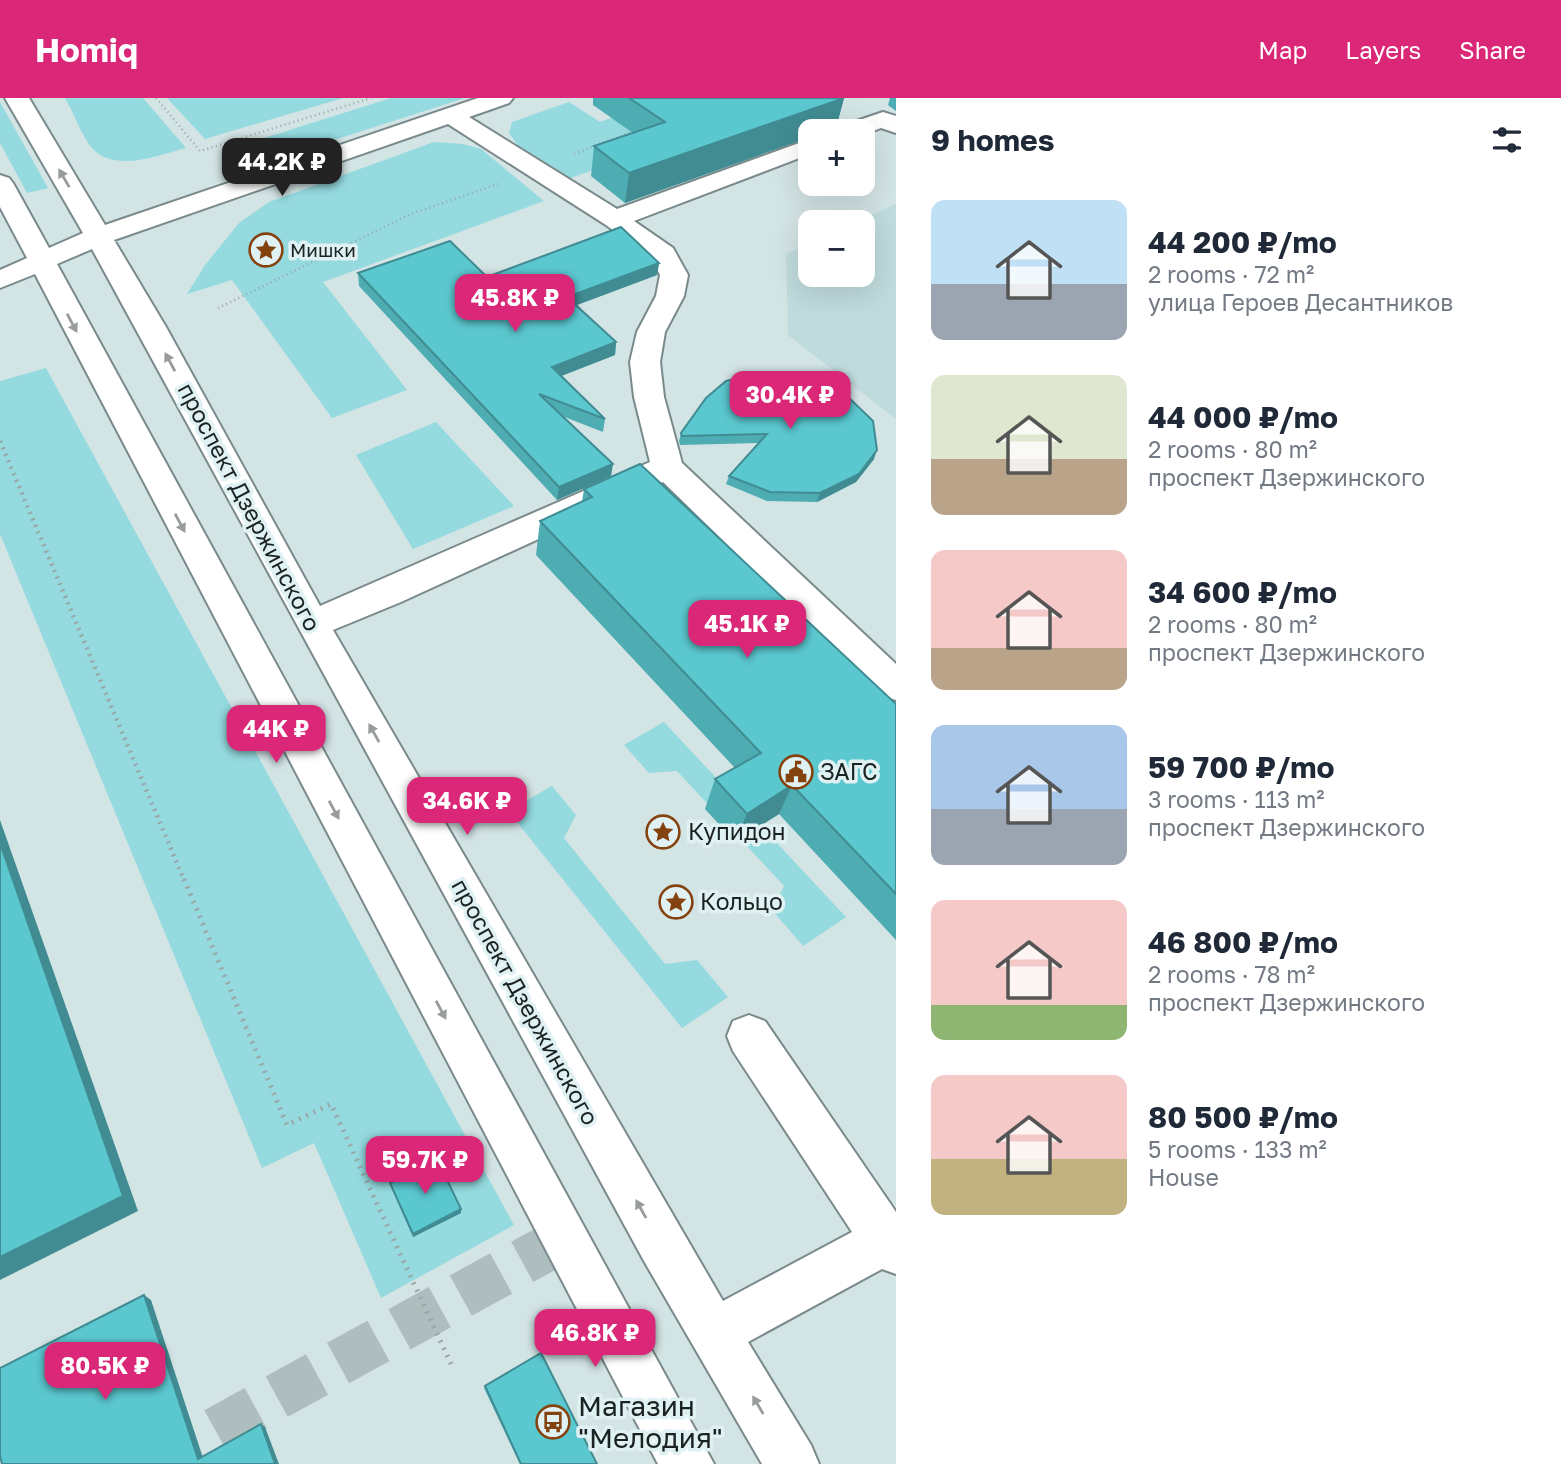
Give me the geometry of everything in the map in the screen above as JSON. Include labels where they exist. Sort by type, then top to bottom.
[{"type":"street","name":"проспект Дзержинского","points":[[18,98],[152,327],[312,624],[661,1244],[716,1332],[792,1464]]},
{"type":"street","points":[[0,280],[99,236],[501,98]]},
{"type":"street","points":[[866,98],[865,105],[890,123]]},
{"type":"street","points":[[450,115],[615,219],[663,254],[674,275],[670,296],[651,332],[645,362],[649,397],[667,467],[896,686]]},
{"type":"street","points":[[615,219],[798,150]]},
{"type":"street","points":[[0,183],[687,1464]]},
{"type":"street","points":[[312,624],[389,593],[667,467]]},
{"type":"street","points":[[716,1332],[891,1245],[749,1036]]},
{"type":"path","points":[[156,98],[200,151],[371,98]]},
{"type":"path","points":[[218,308],[411,214],[642,128]]},
{"type":"path","points":[[0,441],[288,1125],[331,1104],[451,1364]]},
{"type":"shaded area","points":[[65,98],[143,98],[186,148],[150,158],[111,160],[100,155],[87,142]]},
{"type":"shaded area","points":[[167,98],[343,98],[205,139]]},
{"type":"shaded area","points":[[391,98],[465,98],[241,170],[223,151]]},
{"type":"shaded area","points":[[665,98],[792,98],[568,179],[519,147],[509,133],[512,122],[569,102],[600,122]]},
{"type":"shaded area","points":[[0,102],[48,188],[27,193],[0,143]]},
{"type":"shaded area","points":[[434,142],[463,144],[481,149],[544,201],[323,282],[407,390],[332,418],[232,280],[187,294],[205,265],[239,223],[269,202]]},
{"type":"shaded area","points":[[896,204],[896,419],[788,335],[786,254],[798,248],[798,287],[875,287],[875,213]]},
{"type":"shaded area","points":[[46,368],[514,1225],[381,1298],[314,1143],[262,1168],[0,534],[0,381]]},
{"type":"shaded area","points":[[436,422],[514,506],[413,549],[356,455]]},
{"type":"shaded area","points":[[664,722],[846,917],[803,946],[772,910],[784,886],[677,771],[649,773],[624,745]]},
{"type":"shaded area","points":[[552,786],[576,815],[564,838],[665,964],[697,960],[728,997],[682,1028],[508,811]]},
{"type":"building","points":[[629,98],[844,98],[629,173],[594,146],[665,122]]},
{"type":"building","points":[[621,227],[659,263],[567,297],[616,342],[552,367],[605,419],[539,394],[613,464],[559,487],[358,273],[450,241],[487,277]]},
{"type":"building","points":[[764,372],[808,376],[844,393],[873,421],[877,450],[859,474],[820,493],[770,492],[729,476],[767,434],[682,436],[681,433],[706,398],[726,381]]},
{"type":"building","points":[[640,464],[896,704],[896,894],[792,785],[747,814],[715,779],[761,753],[540,521],[592,497],[584,489]]},
{"type":"building","points":[[0,843],[123,1196],[0,1257]]},
{"type":"building","points":[[437,1159],[461,1209],[413,1234],[390,1183]]},
{"type":"building","points":[[144,1295],[198,1459],[261,1424],[275,1464],[2,1464],[0,1368]]},
{"type":"building","points":[[541,1353],[597,1464],[521,1464],[485,1386]]},
{"type":"tunnel","points":[[154,1464],[564,1239]]},
{"type":"place","name":"Мишки","points":[[266,250]]},
{"type":"place","name":"ЗАГС","points":[[796,772]]},
{"type":"place","name":"Купидон","points":[[663,832]]},
{"type":"place","name":"Кольцо","points":[[676,902]]},
{"type":"place","name":"Магазин \"Мелодия\"","points":[[553,1422]]}]
